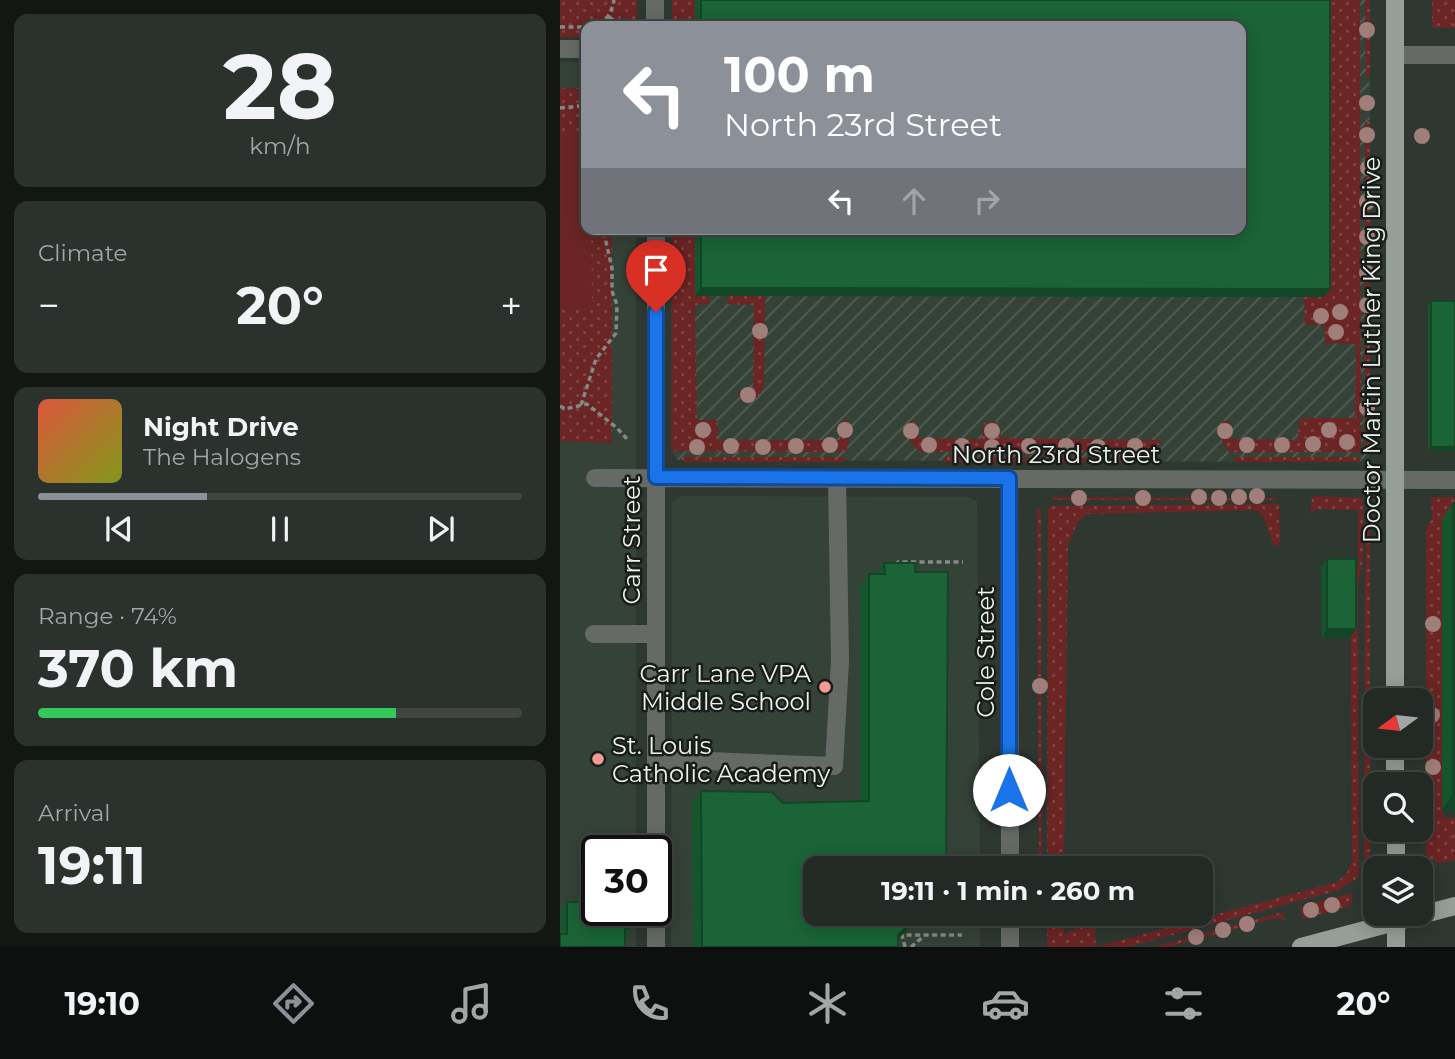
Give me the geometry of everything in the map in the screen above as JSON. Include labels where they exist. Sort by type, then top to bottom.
[{"type":"main road","name":"Doctor Martin Luther King Drive","points":[[1395,0],[1395,688]]},
{"type":"main road","points":[[1433,910],[1455,906]]},
{"type":"main road","points":[[1301,947],[1370,926]]},
{"type":"main road","points":[[1396,926],[1396,947]]},
{"type":"street","points":[[655,0],[655,21]]},
{"type":"street","points":[[560,49],[581,49]]},
{"type":"street","points":[[1395,55],[1455,55]]},
{"type":"street","name":"Carr Street","points":[[656,235],[656,835]]},
{"type":"street","name":"North 23rd Street","points":[[595,478],[1455,480]]},
{"type":"street","points":[[656,761],[834,766],[840,661],[837,478]]},
{"type":"street","name":"Cole Street","points":[[1009,478],[1010,856]]},
{"type":"street","points":[[594,634],[656,634]]},
{"type":"street","points":[[656,926],[656,947]]},
{"type":"street","points":[[1010,926],[1010,947]]},
{"type":"path","points":[[605,21],[609,17],[614,0]]},
{"type":"path","points":[[609,17],[614,21]]},
{"type":"path","points":[[560,27],[581,27]]},
{"type":"path","points":[[560,108],[581,106]]},
{"type":"path","points":[[580,405],[596,359],[616,333],[617,305],[612,290],[612,268],[604,235]]},
{"type":"path","points":[[560,406],[565,409],[587,404],[628,440]]},
{"type":"path","points":[[898,575],[898,562],[962,562]]},
{"type":"path","points":[[905,947],[902,935],[962,934]]},
{"type":"path","points":[[911,947],[926,935]]},
{"type":"shaded area","points":[[560,0],[637,0],[637,21],[581,21],[581,37],[560,37]]},
{"type":"shaded area","points":[[672,0],[1370,0],[1369,459],[1363,462],[678,460],[671,451],[672,235],[1246,235],[1246,21],[672,21]]},
{"type":"shaded area","points":[[672,0],[695,0],[695,21],[672,21]]},
{"type":"shaded area","points":[[1324,0],[1360,0],[1361,452],[1229,452],[1221,437],[1222,421],[1229,421],[1231,439],[1298,440],[1299,421],[1302,418],[1355,418],[1356,344],[1325,343],[1324,325],[1305,325],[1304,297]]},
{"type":"shaded area","points":[[1365,0],[1370,0],[1370,77],[1366,77]]},
{"type":"shaded area","points":[[1432,0],[1455,0],[1455,28],[1432,28]]},
{"type":"shaded area","points":[[560,62],[581,62],[581,235],[636,235],[636,835],[581,835],[581,926],[636,926],[636,947],[560,947]]},
{"type":"shaded area","points":[[560,88],[581,88],[581,235],[612,235],[612,443],[560,441]]},
{"type":"shaded area","points":[[1365,122],[1370,122],[1370,450],[1365,450]]},
{"type":"shaded area","points":[[560,132],[581,132],[581,235],[591,235],[592,310],[560,310]]},
{"type":"shaded area","points":[[672,235],[696,235],[710,304],[695,305],[697,420],[716,420],[718,440],[840,440],[841,422],[848,420],[849,440],[846,452],[671,451]]},
{"type":"shaded area","points":[[727,296],[765,296],[764,387],[758,397],[744,399],[739,397],[738,393],[741,390],[753,390],[754,305],[728,304]]},
{"type":"shaded area","points":[[911,421],[915,421],[918,438],[982,439],[984,423],[995,421],[1000,427],[1001,438],[1162,440],[1153,452],[920,452],[909,438]]},
{"type":"shaded area","points":[[682,457],[845,457],[843,462],[682,462]]},
{"type":"shaded area","points":[[945,457],[1144,458],[1140,462],[944,462]]},
{"type":"shaded area","points":[[1233,457],[1361,457],[1360,462],[1236,462]]},
{"type":"shaded area","name":"Carr Lane VPA Middle School","points":[[682,496],[969,497],[977,501],[980,856],[803,856],[803,926],[980,926],[980,947],[671,947],[672,502]]},
{"type":"shaded area","points":[[1316,496],[1363,498],[1363,560],[1358,584],[1359,876],[1340,890],[1213,924],[1213,915],[1337,882],[1346,874],[1352,862],[1350,567],[1358,567],[1358,510],[1318,509],[1310,514],[1312,498]]},
{"type":"shaded area","points":[[1053,497],[1276,498],[1279,500],[1052,500]]},
{"type":"shaded area","points":[[1431,497],[1455,497],[1455,519],[1442,519],[1442,810],[1445,818],[1455,818],[1455,860],[1443,863],[1426,855],[1426,842],[1433,842],[1433,772],[1426,772],[1426,758],[1433,758],[1433,688],[1426,688],[1426,528],[1432,519]]},
{"type":"shaded area","points":[[1368,503],[1370,688],[1365,688]]},
{"type":"shaded area","points":[[1279,504],[1278,546],[1273,544],[1264,518],[1256,510],[1087,514],[1078,522],[1068,545],[1064,856],[1047,856],[1048,509],[1051,506]]},
{"type":"shaded area","points":[[1037,509],[1041,509],[1042,856],[1039,856]]},
{"type":"shaded area","points":[[1364,758],[1370,758],[1370,772],[1364,772]]},
{"type":"shaded area","points":[[1364,842],[1370,842],[1370,856],[1364,856]]},
{"type":"shaded area","points":[[1352,893],[1352,902],[1348,907],[1303,919],[1300,907]]},
{"type":"shaded area","points":[[1283,912],[1285,920],[1275,918],[1168,947],[1154,947]]},
{"type":"shaded area","points":[[1047,926],[1064,926],[1064,934],[1082,926],[1094,926],[1096,947],[1047,947]]},
{"type":"shaded area","points":[[1174,926],[1206,926],[1128,947],[1096,947]]},
{"type":"building","points":[[701,0],[1330,0],[1330,289],[701,288],[701,235],[1246,235],[1246,21],[701,21]]},
{"type":"building","points":[[1431,301],[1455,301],[1455,447],[1431,447]]},
{"type":"building","points":[[1455,503],[1455,794],[1453,794]]},
{"type":"building","points":[[1327,559],[1356,559],[1356,629],[1327,629]]},
{"type":"building","name":"Carr Lane VPA Middle School","points":[[884,563],[915,563],[915,572],[948,572],[946,856],[803,856],[803,926],[907,926],[898,935],[898,947],[702,947],[701,791],[772,792],[783,803],[869,801],[869,574],[885,574]]},
{"type":"building","points":[[581,893],[581,926],[630,926],[630,929],[625,929],[625,947],[560,947],[560,934],[567,934],[567,902],[580,902]]},
{"type":"place","name":"Carr Lane VPA Middle School","points":[[825,687]]},
{"type":"place","name":"St. Louis Catholic Academy","points":[[598,759]]},
{"type":"route","points":[[656,312],[656,477],[1009,478],[1009,790]]}]
